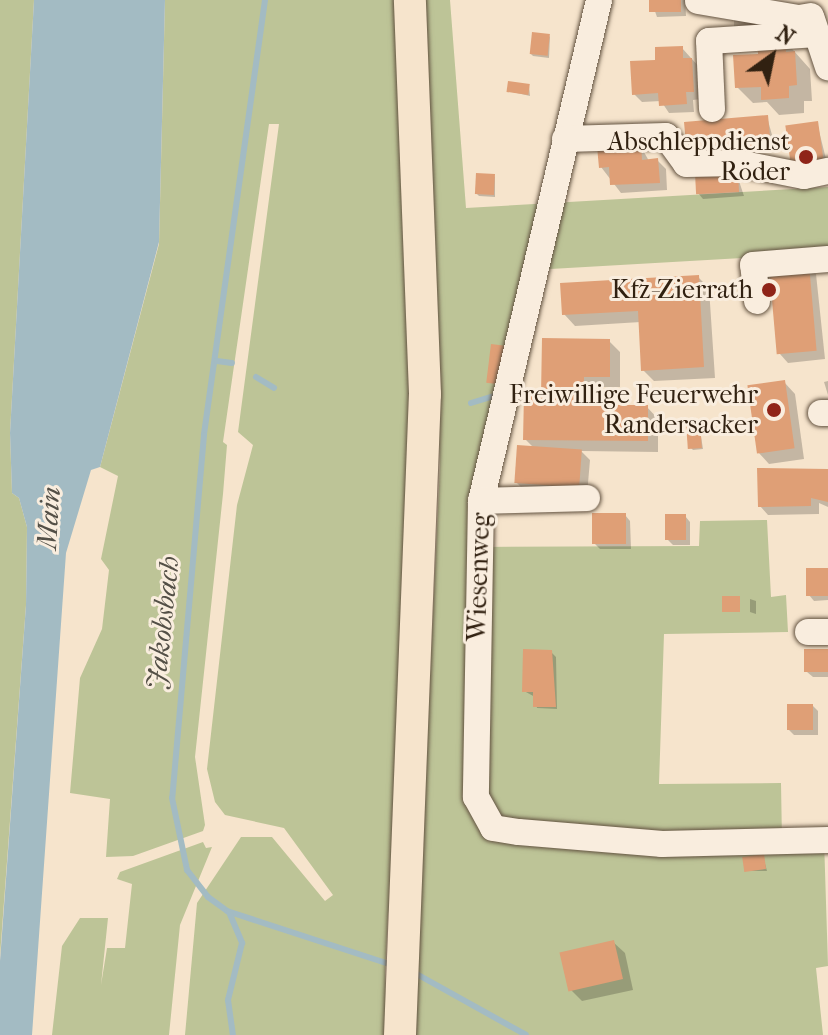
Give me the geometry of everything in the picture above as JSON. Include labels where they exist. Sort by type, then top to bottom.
[{"type":"main road","points":[[400,1035],[425,394],[410,0]]},
{"type":"street","name":"Wiesenweg","points":[[599,0],[502,396],[481,501],[476,797],[483,816],[493,828],[644,842],[828,840]]},
{"type":"street","points":[[698,1],[799,18],[812,17]]},
{"type":"street","points":[[812,17],[828,67]]},
{"type":"street","points":[[712,109],[709,41],[812,17]]},
{"type":"street","points":[[565,139],[666,136],[686,164],[738,163],[804,176],[828,171]]},
{"type":"street","points":[[757,301],[753,265],[828,259]]},
{"type":"street","points":[[481,501],[587,498]]},
{"type":"green space","points":[[0,0],[34,0],[10,433],[12,493],[19,498],[27,527],[26,605],[0,956]]},
{"type":"green space","points":[[165,0],[400,0],[414,352],[397,881],[388,915],[385,973],[388,1035],[185,1035],[197,903],[241,837],[272,837],[325,901],[333,895],[284,828],[225,815],[215,802],[207,769],[237,505],[253,445],[238,432],[279,124],[269,124],[223,442],[227,445],[223,494],[195,757],[205,825],[203,831],[133,856],[106,857],[110,799],[70,793],[80,678],[102,629],[109,570],[101,559],[118,476],[100,467],[159,244]]},
{"type":"green space","points":[[425,0],[450,0],[466,208],[828,187],[828,253],[533,270],[478,547],[699,546],[700,521],[767,520],[771,597],[786,595],[788,632],[664,634],[659,784],[781,783],[782,841],[824,839],[828,966],[816,968],[823,1035],[413,1035],[440,466]]},
{"type":"green space","points":[[203,842],[206,848],[212,847],[180,925],[169,1035],[52,1035],[62,946],[80,918],[108,918],[101,985],[107,948],[125,948],[132,884],[117,879],[120,872]]},
{"type":"water","name":"Main","points":[[34,0],[165,0],[159,242],[100,467],[91,470],[66,553],[32,1035],[0,1035],[0,961],[26,605],[27,527],[19,498],[12,493],[10,433]]},
{"type":"building","points":[[649,0],[681,0],[681,12],[649,12]]},
{"type":"building","points":[[532,32],[550,34],[548,56],[530,54]]},
{"type":"building","points":[[785,39],[786,52],[795,51],[797,85],[789,86],[789,98],[761,100],[761,87],[735,88],[733,55],[758,54],[757,41]]},
{"type":"building","points":[[683,46],[683,58],[692,58],[694,92],[686,92],[687,104],[659,106],[658,93],[632,95],[630,61],[655,60],[655,47]]},
{"type":"building","points":[[508,81],[530,84],[528,95],[506,92]]},
{"type":"building","points":[[768,115],[770,137],[753,139],[753,148],[687,155],[684,122]]},
{"type":"building","points":[[818,121],[824,162],[791,166],[785,126]]},
{"type":"building","points":[[641,143],[642,160],[658,158],[660,183],[610,185],[609,167],[599,168],[597,146]]},
{"type":"building","points":[[738,172],[739,192],[696,194],[695,174]]},
{"type":"building","points":[[476,173],[495,174],[494,195],[475,194]]},
{"type":"building","points":[[809,264],[817,351],[777,354],[769,267]]},
{"type":"building","points":[[699,275],[704,367],[641,371],[638,311],[562,315],[560,283]]},
{"type":"building","points":[[542,338],[610,339],[610,377],[584,377],[584,405],[648,405],[648,441],[523,440],[524,394],[541,395]]},
{"type":"building","points":[[491,344],[507,346],[502,385],[486,383]]},
{"type":"building","points":[[785,380],[795,448],[757,454],[747,385]]},
{"type":"building","points":[[700,422],[702,448],[688,449],[686,423]]},
{"type":"building","points":[[517,445],[582,450],[579,487],[514,483]]},
{"type":"building","points":[[757,468],[828,469],[828,502],[811,498],[811,506],[758,507]]},
{"type":"building","points":[[592,513],[626,513],[626,544],[592,544]]},
{"type":"building","points":[[665,514],[686,514],[686,540],[665,540]]},
{"type":"building","points":[[806,568],[828,568],[828,596],[806,596]]},
{"type":"building","points":[[722,596],[740,596],[740,612],[722,612]]},
{"type":"building","points":[[523,649],[552,650],[556,707],[533,707],[533,692],[522,692]]},
{"type":"building","points":[[804,649],[828,649],[828,672],[804,672]]},
{"type":"building","points":[[787,704],[813,704],[813,730],[787,730]]},
{"type":"building","points":[[764,854],[766,869],[744,872],[742,857]]},
{"type":"building","points":[[614,940],[623,979],[568,992],[559,953]]},
{"type":"waterway","name":"Jakobsbach","points":[[265,0],[204,435],[172,798],[187,870],[208,897],[227,911],[395,966]]},
{"type":"waterway","points":[[217,361],[232,363]]},
{"type":"waterway","points":[[256,377],[274,388]]},
{"type":"waterway","points":[[471,403],[497,395]]},
{"type":"waterway","points":[[229,912],[242,943],[228,1000],[233,1035]]},
{"type":"waterway","name":"Jakobsbach","points":[[413,972],[526,1035]]},
{"type":"place","name":"Abschleppdienst Röder","points":[[806,157]]},
{"type":"place","name":"Kfz-Zierrath","points":[[769,290]]},
{"type":"place","name":"Freiwillige Feuerwehr Randersacker","points":[[774,410]]}]
